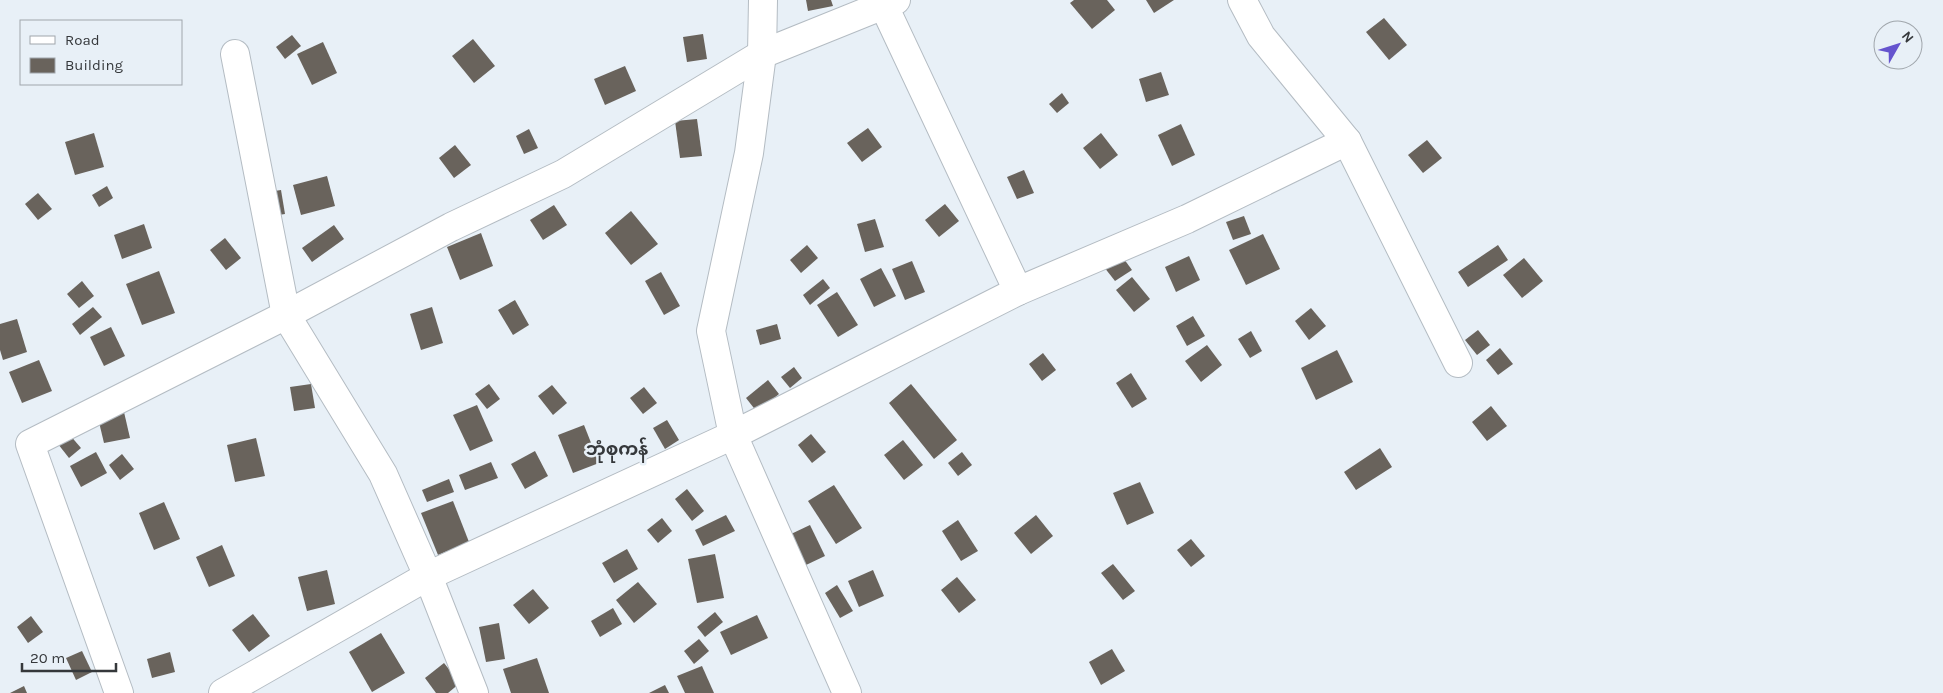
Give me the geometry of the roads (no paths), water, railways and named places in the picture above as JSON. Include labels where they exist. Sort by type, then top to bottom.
[{"type":"street","points":[[764,0],[762,54],[749,154],[711,332],[733,435],[847,693]]},
{"type":"street","points":[[1242,0],[1262,36],[1347,141],[1458,363]]},
{"type":"street","points":[[119,693],[30,444],[286,315],[451,226],[563,174],[762,54],[890,3],[1018,291]]},
{"type":"street","points":[[235,54],[286,315],[383,474],[428,576],[474,693]]},
{"type":"street","points":[[223,693],[428,576],[733,435],[1018,291],[1186,219],[1347,141]]},
{"type":"district","name":"ဘုံစုကန်","points":[[617,449]]}]
